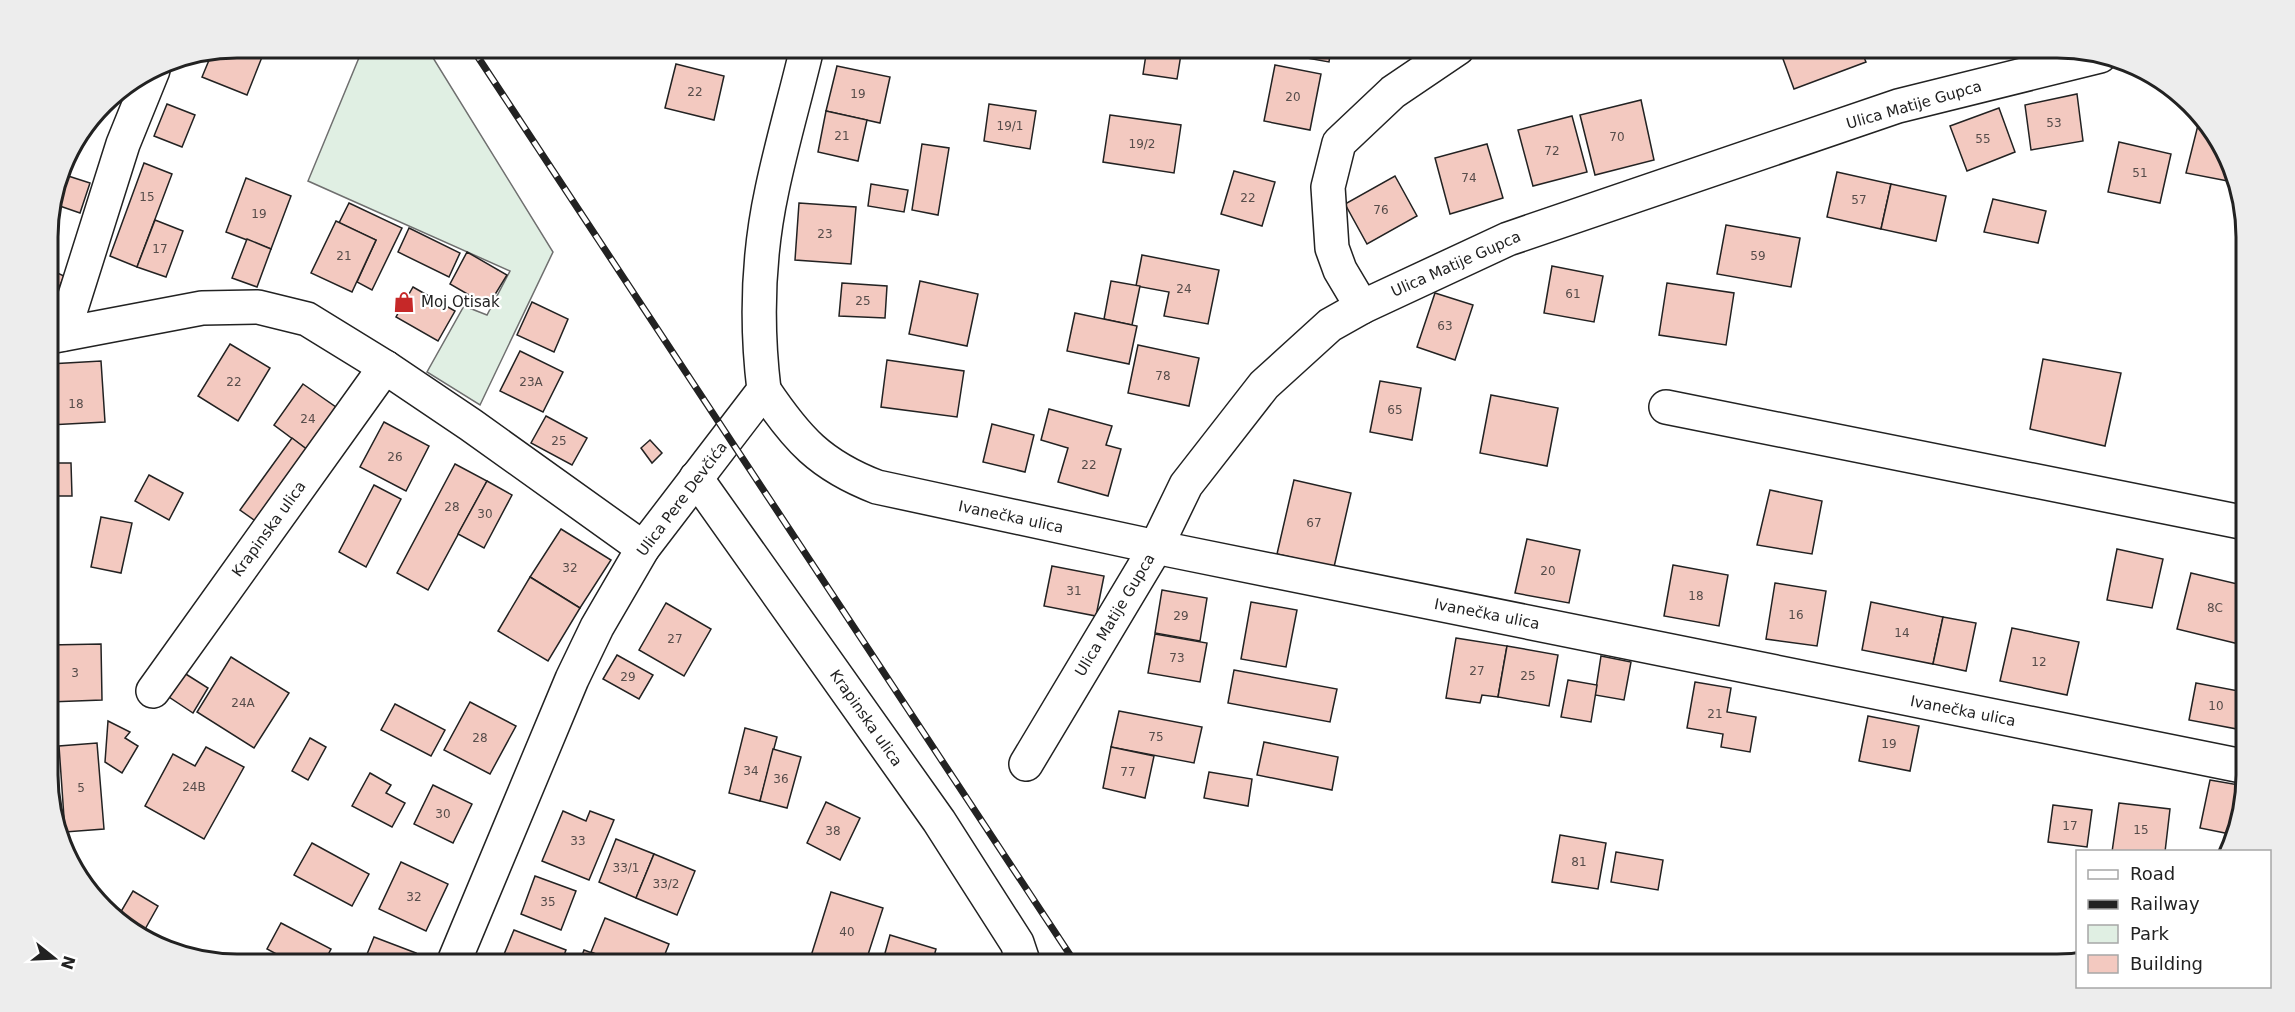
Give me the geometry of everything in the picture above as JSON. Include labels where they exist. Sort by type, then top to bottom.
[{"type":"street","points":[[1362,307],[1340,270],[1332,248],[1328,187],[1339,143],[1393,92],[1443,58]]},
{"type":"street","points":[[764,390],[759,348],[760,292],[765,238],[771,191],[804,59]]},
{"type":"street","name":"Ulica Matije Gupca","points":[[1026,764],[1156,547],[1186,485],[1264,385],[1330,325],[1362,307],[1508,238],[1898,106],[2081,61]]},
{"type":"street","points":[[59,327],[123,144],[148,82]]},
{"type":"street","points":[[59,334],[202,308],[258,307],[307,319],[471,425],[643,548]]},
{"type":"street","name":"Krapinska ulica","points":[[153,691],[385,368]]},
{"type":"street","name":"Ulica Pere Devčića","points":[[457,954],[572,679],[597,627],[643,548],[764,390]]},
{"type":"street","name":"Ivanečka ulica","points":[[764,390],[788,426],[814,452],[847,476],[877,487],[1156,547],[2236,765]]},
{"type":"street","points":[[1666,407],[2236,521]]},
{"type":"street","name":"Krapinska ulica","points":[[696,478],[939,821],[1017,943],[1021,954]]},
{"type":"green space","points":[[358,59],[434,59],[553,252],[480,405],[427,372],[464,306],[487,315],[510,271],[308,181]]},
{"type":"building","points":[[1145,58],[1180,58],[1177,79],[1143,74]]},
{"type":"building","points":[[1309,58],[1330,58],[1329,62]]},
{"type":"building","points":[[1783,58],[1864,58],[1866,62],[1794,89]]},
{"type":"building","points":[[261,59],[247,95],[202,77],[209,61]]},
{"type":"building","points":[[676,64],[724,76],[714,120],[665,108]]},
{"type":"building","points":[[1275,65],[1321,74],[1310,130],[1264,121]]},
{"type":"building","points":[[837,66],[890,77],[880,123],[826,111]]},
{"type":"building","points":[[2077,94],[2083,141],[2031,150],[2025,105]]},
{"type":"building","points":[[1641,100],[1654,160],[1595,175],[1580,115]]},
{"type":"building","points":[[167,104],[195,115],[182,147],[154,136]]},
{"type":"building","points":[[989,104],[1036,111],[1030,149],[984,141]]},
{"type":"building","points":[[1999,108],[2015,152],[1967,171],[1950,126]]},
{"type":"building","points":[[826,111],[867,120],[858,161],[818,152]]},
{"type":"building","points":[[1110,115],[1181,125],[1174,173],[1103,162]]},
{"type":"building","points":[[1572,116],[1587,172],[1533,186],[1518,130]]},
{"type":"building","points":[[2198,126],[2213,148],[2227,181],[2186,173]]},
{"type":"building","points":[[2119,142],[2171,154],[2160,203],[2108,192]]},
{"type":"building","points":[[922,144],[949,148],[938,215],[912,210]]},
{"type":"building","points":[[1487,144],[1503,198],[1450,214],[1435,158]]},
{"type":"building","points":[[144,163],[172,174],[137,267],[110,256]]},
{"type":"building","points":[[1234,171],[1275,182],[1262,226],[1221,214]]},
{"type":"building","points":[[1837,172],[1891,184],[1881,229],[1827,217]]},
{"type":"building","points":[[70,176],[90,183],[80,213],[62,207]]},
{"type":"building","points":[[1395,176],[1417,216],[1367,244],[1345,204]]},
{"type":"building","points":[[246,178],[291,196],[271,249],[226,232]]},
{"type":"building","points":[[871,184],[908,190],[904,212],[868,206]]},
{"type":"building","points":[[1891,184],[1946,196],[1936,241],[1881,229]]},
{"type":"building","points":[[1993,199],[2046,211],[2038,243],[1984,232]]},
{"type":"building","points":[[349,203],[402,228],[372,290],[357,282],[376,240],[339,223]]},
{"type":"building","points":[[799,203],[856,207],[851,264],[795,260]]},
{"type":"building","points":[[155,220],[183,231],[166,277],[137,267]]},
{"type":"building","points":[[336,221],[376,240],[352,292],[311,273]]},
{"type":"building","points":[[1726,225],[1800,238],[1791,287],[1717,274]]},
{"type":"building","points":[[409,228],[460,253],[449,277],[398,252]]},
{"type":"building","points":[[247,239],[271,249],[257,287],[232,278]]},
{"type":"building","points":[[467,252],[507,275],[488,306],[450,284]]},
{"type":"building","points":[[1142,255],[1219,270],[1208,324],[1164,316],[1169,292],[1136,286]]},
{"type":"building","points":[[1552,266],[1603,276],[1594,322],[1544,313]]},
{"type":"building","points":[[59,274],[64,276],[59,288]]},
{"type":"building","points":[[920,281],[978,294],[967,346],[909,334]]},
{"type":"building","points":[[1111,281],[1140,286],[1132,325],[1104,319]]},
{"type":"building","points":[[842,283],[887,286],[885,318],[839,316]]},
{"type":"building","points":[[1667,283],[1734,293],[1726,345],[1659,335]]},
{"type":"building","points":[[413,287],[455,311],[438,341],[396,317]]},
{"type":"building","points":[[1435,293],[1473,305],[1455,360],[1417,347]]},
{"type":"building","points":[[532,302],[568,319],[554,352],[517,335]]},
{"type":"building","points":[[1075,313],[1137,326],[1129,364],[1067,351]]},
{"type":"building","points":[[230,344],[270,368],[238,421],[198,396]]},
{"type":"building","points":[[1138,345],[1199,358],[1189,406],[1128,393]]},
{"type":"building","points":[[520,351],[563,372],[543,412],[500,391]]},
{"type":"building","points":[[2043,359],[2121,373],[2105,446],[2030,429]]},
{"type":"building","points":[[887,360],[964,371],[957,417],[881,407]]},
{"type":"building","points":[[101,361],[105,422],[59,424],[59,363]]},
{"type":"building","points":[[1380,381],[1421,388],[1412,440],[1370,432]]},
{"type":"building","points":[[303,384],[343,412],[313,454],[274,425]]},
{"type":"building","points":[[1491,395],[1558,408],[1547,466],[1480,453]]},
{"type":"building","points":[[1049,409],[1112,426],[1106,445],[1121,449],[1108,496],[1058,482],[1068,448],[1041,440]]},
{"type":"building","points":[[546,416],[587,438],[572,465],[531,443]]},
{"type":"building","points":[[384,422],[429,446],[406,491],[360,467]]},
{"type":"building","points":[[992,424],[1034,435],[1025,472],[983,462]]},
{"type":"building","points":[[292,438],[313,454],[261,525],[240,510]]},
{"type":"building","points":[[650,440],[662,453],[652,463],[641,448]]},
{"type":"building","points":[[59,463],[71,463],[72,496],[59,496]]},
{"type":"building","points":[[455,464],[487,481],[428,590],[397,573]]},
{"type":"building","points":[[149,475],[183,493],[169,520],[135,501]]},
{"type":"building","points":[[1294,480],[1351,493],[1334,567],[1277,554]]},
{"type":"building","points":[[487,481],[512,495],[484,548],[458,534]]},
{"type":"building","points":[[374,485],[401,499],[366,567],[339,552]]},
{"type":"building","points":[[1770,490],[1822,501],[1812,554],[1757,545]]},
{"type":"building","points":[[101,517],[132,523],[121,573],[91,567]]},
{"type":"building","points":[[561,529],[611,560],[580,608],[530,577]]},
{"type":"building","points":[[1527,539],[1580,550],[1569,603],[1515,593]]},
{"type":"building","points":[[2117,549],[2163,559],[2152,608],[2107,600]]},
{"type":"building","points":[[1673,565],[1728,575],[1719,626],[1664,616]]},
{"type":"building","points":[[1052,566],[1104,576],[1096,616],[1044,606]]},
{"type":"building","points":[[2191,573],[2236,584],[2236,643],[2177,629]]},
{"type":"building","points":[[530,577],[580,608],[548,661],[498,631]]},
{"type":"building","points":[[1775,583],[1826,591],[1817,646],[1766,639]]},
{"type":"building","points":[[1162,590],[1207,598],[1200,641],[1155,633]]},
{"type":"building","points":[[1251,602],[1297,610],[1286,667],[1241,659]]},
{"type":"building","points":[[1871,602],[1943,617],[1933,664],[1862,650]]},
{"type":"building","points":[[666,603],[711,629],[684,676],[639,650]]},
{"type":"building","points":[[1943,617],[1976,623],[1966,671],[1933,664]]},
{"type":"building","points":[[2012,628],[2079,642],[2067,695],[2000,681]]},
{"type":"building","points":[[1155,634],[1207,643],[1200,682],[1148,673]]},
{"type":"building","points":[[1456,638],[1507,646],[1498,697],[1482,695],[1480,703],[1446,698]]},
{"type":"building","points":[[101,644],[102,700],[58,702],[58,645]]},
{"type":"building","points":[[1507,646],[1558,655],[1549,706],[1498,697]]},
{"type":"building","points":[[617,655],[653,675],[639,699],[603,679]]},
{"type":"building","points":[[1601,656],[1631,662],[1624,700],[1595,695]]},
{"type":"building","points":[[231,657],[289,693],[254,748],[197,712]]},
{"type":"building","points":[[1234,670],[1337,689],[1330,722],[1228,703]]},
{"type":"building","points":[[181,671],[208,688],[193,713],[166,695]]},
{"type":"building","points":[[1568,680],[1597,685],[1591,722],[1561,717]]},
{"type":"building","points":[[1695,682],[1731,688],[1727,712],[1756,717],[1750,752],[1721,747],[1723,734],[1687,728]]},
{"type":"building","points":[[2196,683],[2236,690],[2236,729],[2189,720]]},
{"type":"building","points":[[470,702],[516,726],[490,774],[444,750]]},
{"type":"building","points":[[395,704],[445,730],[431,756],[381,730]]},
{"type":"building","points":[[1119,711],[1202,727],[1194,763],[1111,747]]},
{"type":"building","points":[[1868,716],[1919,726],[1910,771],[1859,761]]},
{"type":"building","points":[[108,721],[130,732],[125,738],[138,746],[122,773],[105,762]]},
{"type":"building","points":[[745,728],[777,737],[760,801],[729,793]]},
{"type":"building","points":[[310,738],[326,747],[308,780],[292,771]]},
{"type":"building","points":[[1264,742],[1338,757],[1332,790],[1257,775]]},
{"type":"building","points":[[97,743],[104,829],[68,832],[64,816],[59,746]]},
{"type":"building","points":[[206,747],[244,767],[204,839],[145,806],[173,754],[195,766]]},
{"type":"building","points":[[1111,747],[1154,756],[1145,798],[1103,788]]},
{"type":"building","points":[[773,749],[801,757],[787,808],[760,801]]},
{"type":"building","points":[[1209,772],[1252,779],[1248,806],[1204,798]]},
{"type":"building","points":[[370,773],[391,785],[386,793],[405,803],[392,827],[352,806]]},
{"type":"building","points":[[2210,780],[2236,784],[2233,809],[2226,833],[2200,828]]},
{"type":"building","points":[[433,785],[472,804],[453,843],[414,824]]},
{"type":"building","points":[[826,802],[860,818],[840,860],[807,843]]},
{"type":"building","points":[[2119,803],[2170,809],[2165,850],[2112,850]]},
{"type":"building","points":[[2053,805],[2092,810],[2087,847],[2048,842]]},
{"type":"building","points":[[563,811],[586,821],[590,811],[614,820],[589,880],[542,861]]},
{"type":"building","points":[[1560,835],[1606,843],[1598,889],[1552,882]]},
{"type":"building","points":[[616,839],[654,854],[636,898],[599,882]]},
{"type":"building","points":[[312,843],[369,874],[352,906],[294,875]]},
{"type":"building","points":[[1616,852],[1663,860],[1658,890],[1611,882]]},
{"type":"building","points":[[654,854],[695,871],[677,915],[636,898]]},
{"type":"building","points":[[401,862],[448,884],[426,931],[379,909]]},
{"type":"building","points":[[535,876],[576,891],[561,930],[521,914]]},
{"type":"building","points":[[133,891],[158,906],[146,928],[122,910]]},
{"type":"building","points":[[831,892],[883,908],[868,954],[812,954]]},
{"type":"building","points":[[605,918],[669,944],[665,954],[591,952]]},
{"type":"building","points":[[281,923],[331,949],[328,954],[276,954],[267,949]]},
{"type":"building","points":[[514,930],[566,950],[564,954],[504,954]]},
{"type":"building","points":[[890,935],[936,949],[935,954],[885,954]]},
{"type":"building","points":[[374,937],[416,953],[416,954],[367,954]]},
{"type":"railway","points":[[479,59],[1069,954]]},
{"type":"place","name":"Moj Otisak","points":[[404,302]]}]
